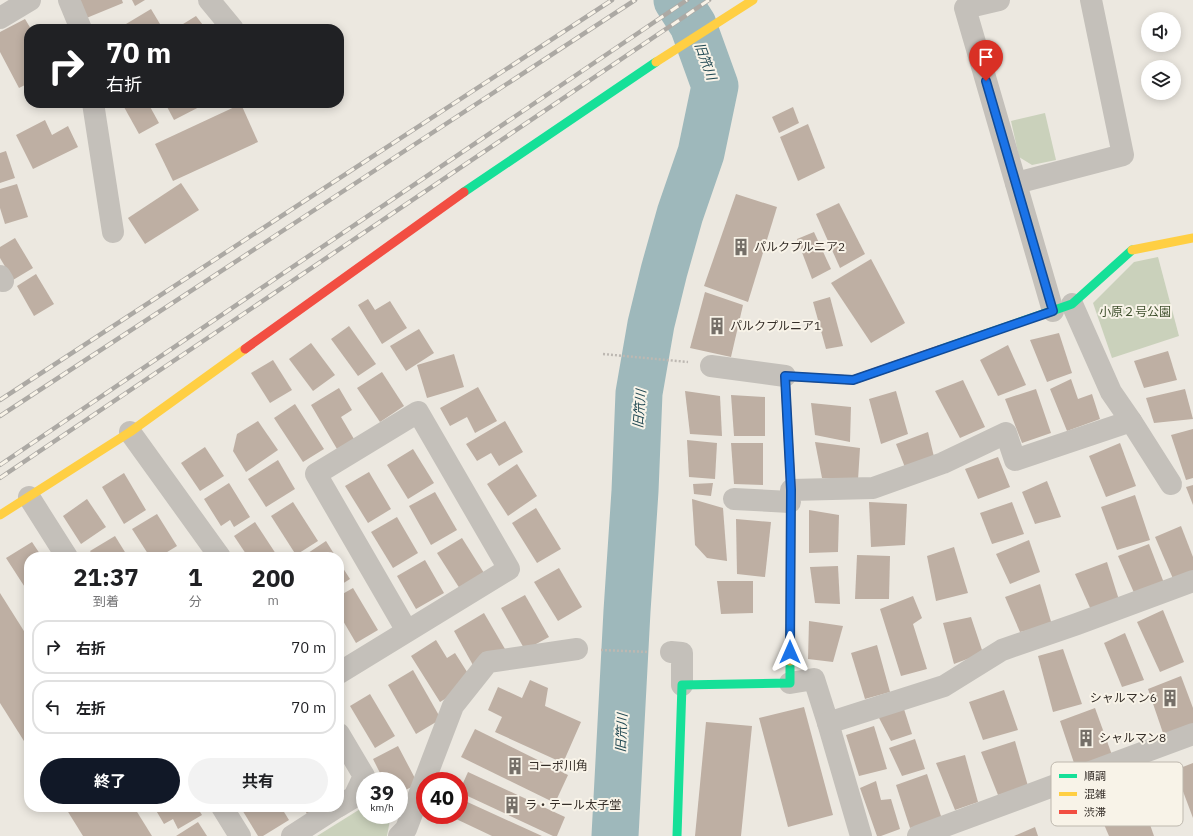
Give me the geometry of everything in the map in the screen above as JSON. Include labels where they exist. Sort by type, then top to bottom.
[{"type":"street","points":[[0,18],[30,0]]},
{"type":"street","points":[[69,0],[79,24]]},
{"type":"street","points":[[209,0],[229,24]]},
{"type":"street","points":[[0,515],[130,432],[452,200],[661,59],[753,0]]},
{"type":"street","points":[[999,0],[965,8],[1016,183],[1063,308],[1111,392],[1171,484]]},
{"type":"street","points":[[1016,183],[1123,155],[1091,0]]},
{"type":"street","points":[[94,108],[113,232]]},
{"type":"street","points":[[701,364],[785,376],[853,380],[1063,308],[1132,249],[1193,238]]},
{"type":"street","points":[[785,376],[790,496],[790,683]]},
{"type":"street","points":[[344,670],[509,569],[418,412],[316,474],[407,631]]},
{"type":"street","points":[[734,499],[790,496],[873,488],[943,463],[1006,433],[1015,460],[1131,422]]},
{"type":"street","points":[[130,432],[216,552]]},
{"type":"street","points":[[29,496],[64,552]]},
{"type":"street","points":[[828,723],[944,686],[1002,650],[1193,581]]},
{"type":"street","points":[[399,836],[406,829],[453,706],[488,662],[577,649]]},
{"type":"street","points":[[670,652],[682,653],[676,836]]},
{"type":"street","points":[[682,685],[790,683],[814,679],[861,836]]},
{"type":"street","points":[[1118,762],[1193,734]]},
{"type":"street","points":[[344,742],[364,776],[354,796],[344,802]]},
{"type":"street","points":[[918,836],[1051,787]]},
{"type":"street","points":[[225,812],[240,836]]},
{"type":"street","points":[[292,836],[329,812]]},
{"type":"path","points":[[604,354],[701,364]]},
{"type":"path","points":[[577,649],[670,652]]},
{"type":"green space","points":[[1045,113],[1056,160],[1032,165],[1019,157],[1011,121]]},
{"type":"green space","name":"小原２号公園","points":[[1158,257],[1179,336],[1112,358],[1093,303],[1134,262]]},
{"type":"green space","points":[[356,812],[356,824],[389,824],[387,836],[317,836]]},
{"type":"building","points":[[77,0],[122,0],[123,3],[84,19]]},
{"type":"building","points":[[132,0],[145,0],[135,6]]},
{"type":"building","points":[[151,9],[160,24],[126,24]]},
{"type":"building","points":[[196,16],[202,24],[183,24]]},
{"type":"building","points":[[25,19],[28,24],[24,24],[24,86],[19,88],[0,52],[0,32]]},
{"type":"building","points":[[793,107],[799,123],[779,133],[772,117]]},
{"type":"building","points":[[125,108],[151,108],[159,123],[139,134]]},
{"type":"building","points":[[168,108],[197,108],[174,120]]},
{"type":"building","points":[[232,108],[243,108],[258,142],[173,181],[155,144]]},
{"type":"building","points":[[45,120],[52,135],[68,126],[78,147],[33,169],[16,135]]},
{"type":"building","points":[[808,124],[825,168],[798,181],[780,137]]},
{"type":"building","points":[[6,151],[15,178],[0,183],[0,153]]},
{"type":"building","points":[[181,183],[199,210],[145,244],[128,218]]},
{"type":"building","points":[[17,184],[28,217],[5,224],[0,208],[0,189]]},
{"type":"building","name":"パルクプルニア2","points":[[736,194],[777,207],[748,302],[704,286]]},
{"type":"building","points":[[839,203],[865,254],[840,268],[816,214]]},
{"type":"building","points":[[814,232],[831,269],[812,279],[797,239]]},
{"type":"building","points":[[15,238],[33,268],[13,280],[0,258],[0,247]]},
{"type":"building","points":[[871,259],[905,323],[871,343],[831,283]]},
{"type":"building","points":[[36,274],[54,304],[34,316],[17,286]]},
{"type":"building","name":"パルクプルニア1","points":[[705,292],[743,305],[731,357],[690,348]]},
{"type":"building","points":[[830,297],[843,346],[826,349],[813,302]]},
{"type":"building","points":[[368,299],[375,310],[390,301],[407,328],[382,344],[358,305]]},
{"type":"building","points":[[349,326],[376,364],[358,376],[331,339]]},
{"type":"building","points":[[419,329],[434,353],[406,371],[390,346]]},
{"type":"building","points":[[1059,333],[1072,373],[1047,382],[1030,340]]},
{"type":"building","points":[[311,343],[335,375],[313,391],[289,359]]},
{"type":"building","points":[[1008,345],[1026,385],[998,396],[980,360]]},
{"type":"building","points":[[1168,351],[1177,380],[1144,388],[1134,361]]},
{"type":"building","points":[[454,354],[464,387],[427,398],[417,365]]},
{"type":"building","points":[[273,360],[292,390],[270,403],[251,373]]},
{"type":"building","points":[[382,372],[404,406],[380,422],[357,388]]},
{"type":"building","points":[[1071,379],[1078,399],[1092,394],[1100,419],[1067,431],[1050,389]]},
{"type":"building","points":[[963,380],[985,427],[960,438],[935,391]]},
{"type":"building","points":[[478,387],[497,421],[475,433],[467,417],[450,426],[440,408]]},
{"type":"building","points":[[339,388],[352,410],[341,417],[354,439],[337,449],[311,405]]},
{"type":"building","points":[[1036,389],[1051,433],[1022,443],[1005,399]]},
{"type":"building","points":[[1185,389],[1193,419],[1154,423],[1146,398]]},
{"type":"building","points":[[685,391],[720,396],[722,436],[690,434]]},
{"type":"building","points":[[896,391],[908,434],[881,444],[869,399]]},
{"type":"building","points":[[731,395],[765,397],[765,436],[734,436]]},
{"type":"building","points":[[811,403],[851,407],[850,442],[815,435]]},
{"type":"building","points":[[295,404],[324,449],[303,462],[274,418]]},
{"type":"building","points":[[258,421],[278,450],[246,472],[233,451],[237,434]]},
{"type":"building","points":[[505,421],[523,452],[499,466],[491,453],[477,461],[466,444]]},
{"type":"building","points":[[1193,429],[1193,478],[1186,480],[1171,435]]},
{"type":"building","points":[[928,432],[935,461],[906,470],[896,444]]},
{"type":"building","points":[[687,440],[717,443],[715,479],[689,477]]},
{"type":"building","points":[[815,442],[860,448],[858,480],[822,478]]},
{"type":"building","points":[[731,443],[763,443],[763,485],[734,484]]},
{"type":"building","points":[[1120,443],[1136,486],[1106,497],[1089,456]]},
{"type":"building","points":[[205,447],[224,476],[200,491],[181,463]]},
{"type":"building","points":[[413,449],[434,483],[408,499],[387,465]]},
{"type":"building","points":[[998,457],[1010,487],[978,499],[965,469]]},
{"type":"building","points":[[278,460],[295,489],[266,507],[248,479]]},
{"type":"building","points":[[517,464],[537,496],[508,516],[487,484]]},
{"type":"building","points":[[369,472],[391,509],[368,523],[345,486]]},
{"type":"building","points":[[124,473],[146,510],[124,524],[102,487]]},
{"type":"building","points":[[1047,481],[1061,517],[1035,524],[1022,492]]},
{"type":"building","points":[[229,483],[250,517],[234,527],[230,520],[221,526],[204,499]]},
{"type":"building","points":[[713,483],[711,496],[694,494],[693,484]]},
{"type":"building","points":[[1193,485],[1193,505],[1186,487]]},
{"type":"building","points":[[435,492],[457,530],[431,545],[409,506]]},
{"type":"building","points":[[1135,495],[1150,540],[1117,550],[1101,507]]},
{"type":"building","points":[[87,499],[106,527],[81,544],[63,516]]},
{"type":"building","points":[[692,499],[723,508],[727,561],[707,558],[695,545]]},
{"type":"building","points":[[293,502],[318,541],[301,552],[294,552],[271,516]]},
{"type":"building","points":[[869,502],[907,504],[905,545],[871,547]]},
{"type":"building","points":[[1012,502],[1024,534],[992,544],[980,513]]},
{"type":"building","points":[[536,508],[561,549],[537,563],[512,523]]},
{"type":"building","points":[[809,510],[839,515],[838,552],[809,553]]},
{"type":"building","points":[[157,514],[177,546],[167,552],[147,552],[132,529]]},
{"type":"building","points":[[397,517],[418,553],[393,568],[371,532]]},
{"type":"building","points":[[736,519],[771,522],[765,577],[737,574]]},
{"type":"building","points":[[255,522],[275,552],[245,552],[234,536]]},
{"type":"building","points":[[1181,526],[1193,557],[1193,575],[1174,581],[1155,537]]},
{"type":"building","points":[[115,536],[125,552],[91,552],[90,551]]},
{"type":"building","points":[[462,538],[484,573],[460,589],[437,553]]},
{"type":"building","points":[[1029,540],[1040,572],[1010,584],[996,554]]},
{"type":"building","points":[[326,541],[333,552],[310,552]]},
{"type":"building","points":[[32,542],[39,552],[24,552],[24,586],[6,558]]},
{"type":"building","points":[[1149,544],[1164,583],[1135,595],[1118,556]]},
{"type":"building","points":[[954,547],[968,593],[936,601],[927,556]]},
{"type":"building","points":[[857,555],[890,556],[889,599],[855,599]]},
{"type":"building","points":[[425,560],[444,593],[416,609],[397,576]]},
{"type":"building","points":[[1107,562],[1119,600],[1091,610],[1075,574]]},
{"type":"building","points":[[838,566],[840,604],[815,603],[810,567]]},
{"type":"building","points":[[559,568],[582,607],[558,621],[534,582]]},
{"type":"building","points":[[344,570],[350,579],[344,583]]},
{"type":"building","points":[[717,581],[753,581],[753,613],[721,614]]},
{"type":"building","points":[[1040,584],[1052,625],[1020,632],[1005,597]]},
{"type":"building","points":[[353,588],[378,630],[356,643],[344,623],[344,593]]},
{"type":"building","points":[[0,593],[24,631],[24,741],[0,703]]},
{"type":"building","points":[[525,595],[549,637],[525,650],[501,608]]},
{"type":"building","points":[[913,596],[922,618],[913,624],[927,669],[901,676],[880,609]]},
{"type":"building","points":[[1163,610],[1184,662],[1160,672],[1137,622]]},
{"type":"building","points":[[484,613],[505,649],[474,667],[454,631]]},
{"type":"building","points":[[971,617],[983,653],[954,664],[943,623]]},
{"type":"building","points":[[809,621],[843,626],[833,662],[808,659]]},
{"type":"building","points":[[1125,633],[1144,680],[1122,687],[1104,643]]},
{"type":"building","points":[[436,640],[447,658],[455,653],[469,675],[460,690],[440,702],[411,656]]},
{"type":"building","points":[[877,645],[890,692],[865,699],[851,653]]},
{"type":"building","points":[[1063,649],[1082,704],[1053,712],[1038,656]]},
{"type":"building","points":[[413,670],[441,719],[416,734],[388,685]]},
{"type":"building","name":"シャルマン6","points":[[1181,676],[1193,708],[1193,726],[1164,736],[1148,689]]},
{"type":"building","points":[[530,680],[548,688],[545,706],[581,722],[563,763],[495,732],[502,717],[488,710],[498,687],[522,698]]},
{"type":"building","points":[[1004,690],[1018,730],[983,740],[969,702]]},
{"type":"building","points":[[370,694],[395,736],[375,748],[350,706]]},
{"type":"building","points":[[903,706],[912,734],[891,741],[878,716]]},
{"type":"building","points":[[804,707],[833,815],[788,827],[759,718]]},
{"type":"building","name":"シャルマン8","points":[[1095,708],[1112,755],[1094,762],[1074,762],[1060,721]]},
{"type":"building","points":[[706,722],[752,726],[741,836],[695,836]]},
{"type":"building","points":[[874,726],[887,769],[859,776],[846,735]]},
{"type":"building","name":"コーポ川角","points":[[475,729],[568,775],[555,803],[461,757]]},
{"type":"building","points":[[915,739],[925,769],[902,776],[889,748]]},
{"type":"building","points":[[1015,741],[1028,786],[998,795],[981,752]]},
{"type":"building","points":[[398,746],[416,780],[416,785],[408,789],[408,772],[380,772],[373,759]]},
{"type":"building","points":[[965,755],[978,802],[955,810],[936,763]]},
{"type":"building","points":[[1193,763],[1193,818],[1183,791],[1183,767]]},
{"type":"building","name":"ラ・テール太子堂","points":[[468,772],[565,817],[557,836],[553,836],[468,796]]},
{"type":"building","points":[[927,774],[942,819],[910,828],[896,785]]},
{"type":"building","points":[[876,781],[881,800],[891,799],[900,829],[881,836],[877,836],[860,788]]},
{"type":"building","points":[[468,802],[542,836],[492,836],[467,824],[468,824]]},
{"type":"building","points":[[68,812],[137,812],[152,836],[83,836]]},
{"type":"building","points":[[157,812],[200,812],[202,815],[178,829],[173,819],[164,824]]},
{"type":"building","points":[[243,812],[284,812],[289,820],[263,836],[258,836]]},
{"type":"building","points":[[198,822],[207,836],[176,836]]},
{"type":"building","points":[[1105,826],[1150,826],[1154,836],[1109,836]]},
{"type":"building","points":[[1035,827],[1038,836],[1014,836]]},
{"type":"waterway","name":"旧笊川","points":[[615,836],[635,491],[639,393],[651,324],[664,271],[680,214],[701,153],[715,86],[693,25],[677,0]]},
{"type":"railway","points":[[0,400],[612,0]]},
{"type":"railway","points":[[0,416],[635,0]]},
{"type":"railway","points":[[0,465],[687,0]]},
{"type":"railway","points":[[0,478],[709,0]]},
{"type":"traffic: fast","points":[[464,192],[656,62]]},
{"type":"traffic: fast","points":[[939,350],[1072,304],[1132,250]]},
{"type":"traffic: fast","points":[[677,836],[682,685],[790,683],[790,661]]},
{"type":"traffic: slow","points":[[656,62],[753,0]]},
{"type":"traffic: slow","points":[[1132,250],[1193,238]]},
{"type":"traffic: slow","points":[[0,515],[130,432],[245,349]]},
{"type":"traffic: slow","points":[[790,661],[791,490]]},
{"type":"traffic: jam","points":[[245,349],[464,192]]},
{"type":"traffic: jam","points":[[791,490],[785,376],[853,380],[939,350]]},
{"type":"place","name":"パルクプルニア2","points":[[741,247]]},
{"type":"place","name":"パルクプルニア1","points":[[717,326]]},
{"type":"place","name":"シャルマン6","points":[[1170,698]]},
{"type":"place","name":"シャルマン8","points":[[1086,738]]},
{"type":"place","name":"コーポ川角","points":[[515,766]]},
{"type":"place","name":"ラ・テール太子堂","points":[[512,805]]},
{"type":"route","points":[[790,652],[791,490],[785,376],[853,380],[1053,311],[986,81]]}]
